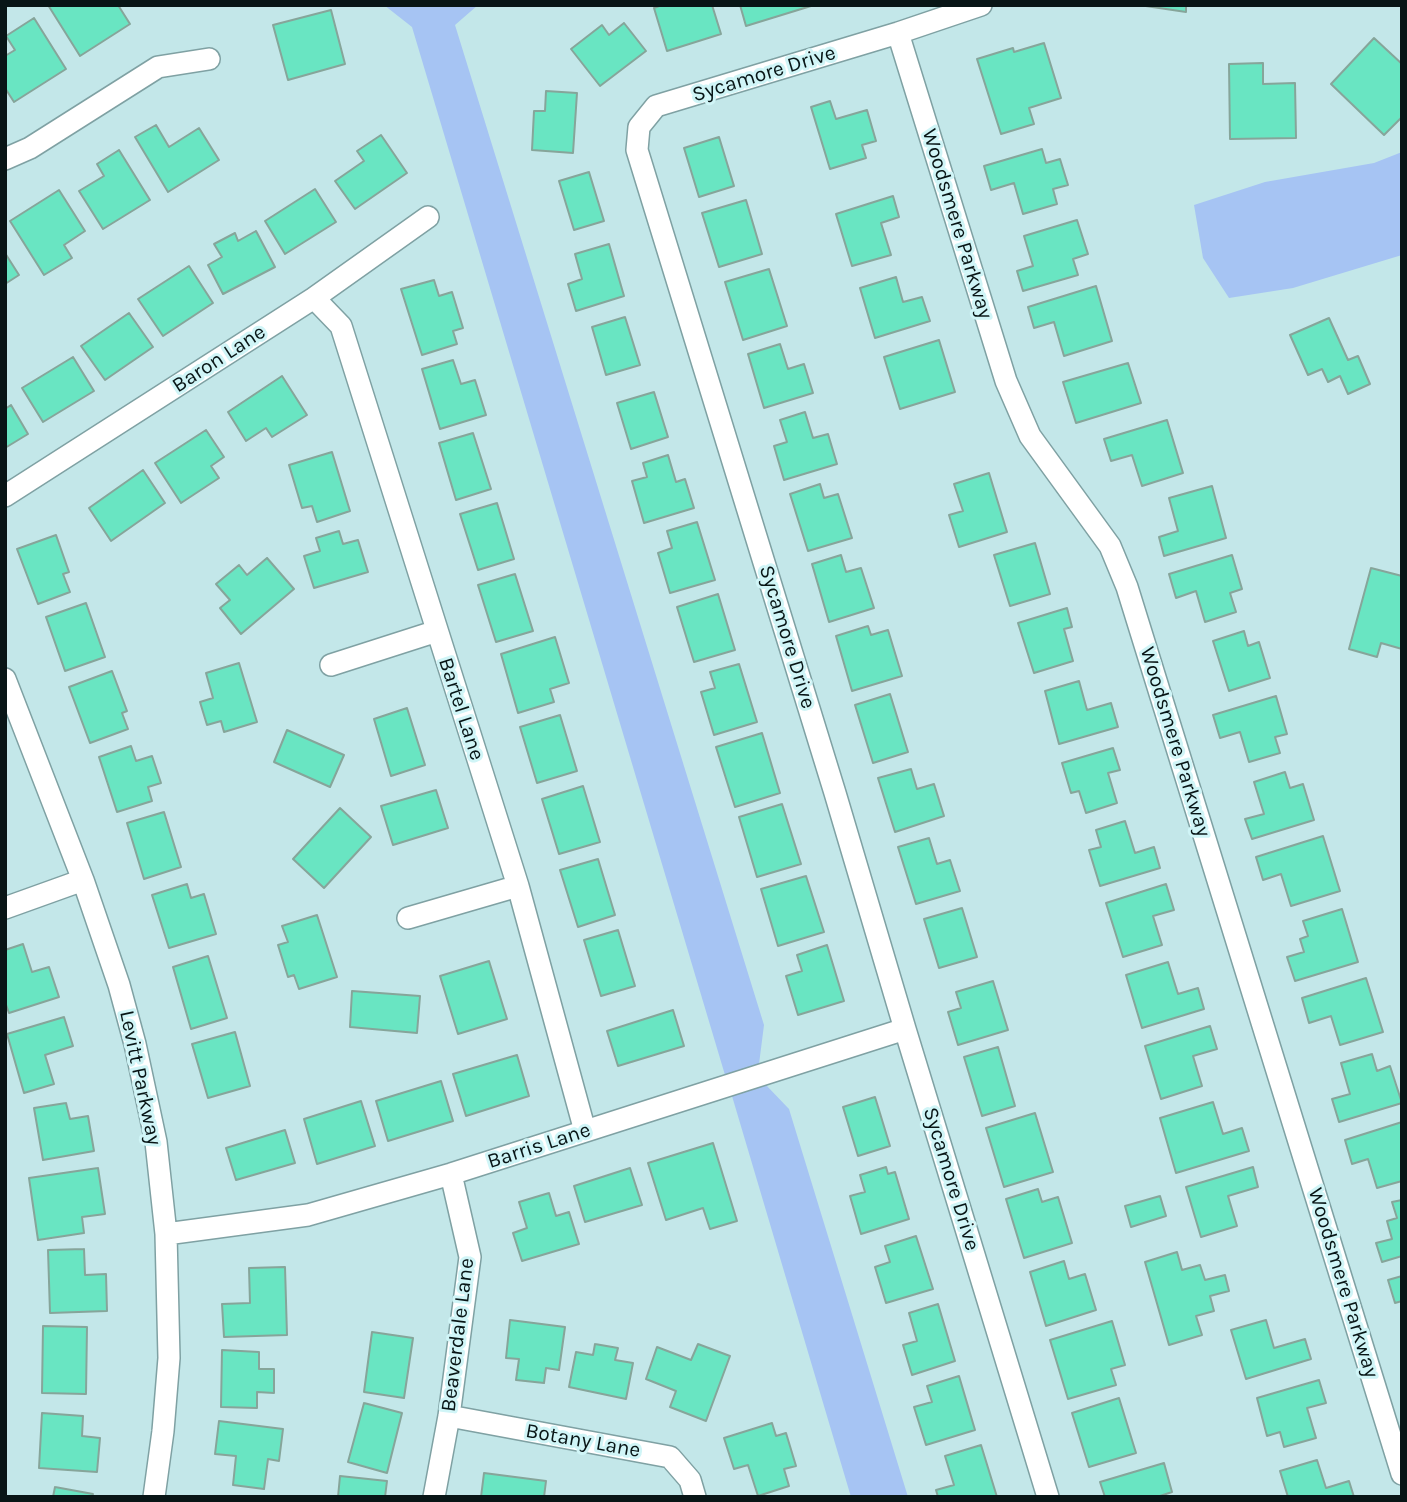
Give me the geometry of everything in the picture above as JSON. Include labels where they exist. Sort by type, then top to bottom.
[{"type":"street","name":"Sycamore Drive","points":[[981,5],[898,33],[656,106],[639,127],[637,150],[1048,1497]]},
{"type":"street","name":"Woodsmere Parkway","points":[[898,33],[1006,381],[1030,436],[1110,545],[1127,586],[1402,1474]]},
{"type":"street","points":[[5,159],[30,148],[158,67],[209,59]]},
{"type":"street","name":"Baron Lane","points":[[5,496],[314,298],[428,217]]},
{"type":"street","name":"Bartel Lane","points":[[314,298],[341,326],[518,886],[585,1131]]},
{"type":"street","points":[[331,665],[437,631]]},
{"type":"street","name":"Levitt Parkway","points":[[5,679],[83,880],[119,985],[156,1142],[166,1234],[169,1358],[154,1497]]},
{"type":"street","points":[[5,908],[83,880]]},
{"type":"street","points":[[408,918],[518,886]]},
{"type":"street","name":"Barris Lane","points":[[166,1234],[308,1215],[450,1174],[905,1029]]},
{"type":"street","name":"Beaverdale Lane","points":[[434,1497],[449,1416],[470,1257],[450,1174]]},
{"type":"street","name":"Botany Lane","points":[[449,1416],[670,1457],[690,1480],[695,1497]]},
{"type":"water","points":[[384,5],[478,5],[455,25],[764,1025],[759,1064],[725,1075],[412,27]]},
{"type":"water","points":[[1402,152],[1402,255],[1293,288],[1229,298],[1203,258],[1194,205],[1265,182],[1374,163]]},
{"type":"water","points":[[766,1085],[789,1109],[908,1497],[851,1497],[732,1096]]},
{"type":"building","points":[[48,5],[118,5],[130,24],[80,56]]},
{"type":"building","points":[[662,5],[712,5],[721,34],[667,51],[654,8]]},
{"type":"building","points":[[740,5],[811,5],[811,6],[746,26]]},
{"type":"building","points":[[1139,5],[1186,5],[1186,12]]},
{"type":"building","points":[[331,10],[345,64],[288,80],[273,25]]},
{"type":"building","points":[[34,18],[66,69],[14,102],[5,88],[5,56],[15,50],[6,36]]},
{"type":"building","points":[[624,23],[646,51],[600,86],[571,49],[602,25],[609,35]]},
{"type":"building","points":[[1374,38],[1402,64],[1402,117],[1384,135],[1331,84]]},
{"type":"building","points":[[1044,43],[1061,98],[1029,108],[1034,124],[1001,134],[977,59],[1013,48],[1014,52]]},
{"type":"building","points":[[1263,63],[1263,84],[1295,83],[1296,138],[1230,139],[1229,64]]},
{"type":"building","points":[[546,91],[577,93],[573,153],[532,150],[534,111],[545,111]]},
{"type":"building","points":[[830,101],[836,119],[867,110],[876,141],[862,145],[866,158],[830,169],[811,107]]},
{"type":"building","points":[[156,125],[169,147],[199,128],[219,160],[168,192],[135,137]]},
{"type":"building","points":[[381,135],[407,173],[355,209],[335,181],[364,161],[357,151]]},
{"type":"building","points":[[719,137],[734,186],[699,197],[684,148]]},
{"type":"building","points":[[1042,149],[1046,163],[1060,159],[1068,185],[1053,189],[1057,204],[1023,214],[1014,183],[991,190],[984,166]]},
{"type":"building","points":[[119,150],[150,200],[103,229],[79,191],[104,176],[97,164]]},
{"type":"building","points":[[589,172],[604,221],[574,230],[559,181]]},
{"type":"building","points":[[315,189],[336,222],[285,254],[265,221]]},
{"type":"building","points":[[59,190],[85,231],[64,245],[72,258],[44,275],[10,221]]},
{"type":"building","points":[[893,196],[899,217],[881,223],[891,255],[852,266],[836,214]]},
{"type":"building","points":[[746,200],[762,254],[719,267],[702,213]]},
{"type":"building","points":[[1077,220],[1088,254],[1073,259],[1078,275],[1023,291],[1017,271],[1033,266],[1024,236]]},
{"type":"building","points":[[256,231],[275,267],[223,294],[208,265],[222,257],[214,244],[235,233],[238,241]]},
{"type":"building","points":[[609,244],[624,296],[576,311],[568,284],[582,279],[575,254]]},
{"type":"building","points":[[5,253],[19,275],[5,284]]},
{"type":"building","points":[[189,266],[213,303],[163,336],[138,299]]},
{"type":"building","points":[[769,269],[787,326],[743,340],[725,282]]},
{"type":"building","points":[[896,277],[903,302],[922,297],[930,321],[875,338],[860,288]]},
{"type":"building","points":[[434,280],[439,296],[452,292],[463,328],[453,331],[457,344],[422,355],[401,289]]},
{"type":"building","points":[[1096,286],[1112,341],[1064,356],[1054,322],[1034,328],[1028,307]]},
{"type":"building","points":[[129,313],[153,347],[105,380],[81,346]]},
{"type":"building","points":[[625,317],[640,365],[606,375],[592,327]]},
{"type":"building","points":[[1329,318],[1348,360],[1358,356],[1370,384],[1348,394],[1340,376],[1328,382],[1322,369],[1308,375],[1290,335]]},
{"type":"building","points":[[939,340],[955,392],[900,409],[884,357]]},
{"type":"building","points":[[780,344],[788,369],[804,364],[813,393],[764,408],[748,354]]},
{"type":"building","points":[[73,357],[94,391],[43,422],[22,388]]},
{"type":"building","points":[[453,360],[461,384],[475,380],[486,415],[440,429],[422,369]]},
{"type":"building","points":[[1128,363],[1141,403],[1076,423],[1063,382]]},
{"type":"building","points":[[282,376],[307,415],[272,437],[266,428],[246,441],[228,412]]},
{"type":"building","points":[[654,392],[668,437],[631,449],[617,403]]},
{"type":"building","points":[[11,405],[28,434],[5,448],[5,409]]},
{"type":"building","points":[[805,412],[813,438],[828,434],[837,464],[784,480],[774,446],[787,442],[780,420]]},
{"type":"building","points":[[1167,420],[1183,473],[1142,486],[1132,455],[1111,461],[1104,439]]},
{"type":"building","points":[[206,430],[224,457],[211,466],[219,478],[181,503],[155,463]]},
{"type":"building","points":[[473,433],[491,489],[456,500],[439,443]]},
{"type":"building","points":[[332,452],[350,511],[317,522],[312,506],[302,508],[289,465]]},
{"type":"building","points":[[668,455],[676,482],[685,479],[694,508],[644,523],[632,481],[647,477],[643,463]]},
{"type":"building","points":[[143,470],[165,503],[111,541],[89,508]]},
{"type":"building","points":[[989,473],[1007,532],[959,547],[949,515],[963,511],[954,484]]},
{"type":"building","points":[[820,484],[824,498],[838,494],[852,538],[808,551],[790,494]]},
{"type":"building","points":[[1212,486],[1226,538],[1164,556],[1159,537],[1178,531],[1169,498]]},
{"type":"building","points":[[497,503],[514,559],[478,570],[460,514]]},
{"type":"building","points":[[697,522],[715,580],[670,593],[658,553],[672,548],[667,531]]},
{"type":"building","points":[[339,531],[343,544],[358,540],[368,572],[314,588],[304,556],[320,551],[316,538]]},
{"type":"building","points":[[56,535],[69,572],[63,574],[70,592],[38,604],[17,549]]},
{"type":"building","points":[[1035,543],[1050,594],[1010,606],[994,555]]},
{"type":"building","points":[[841,555],[846,572],[861,568],[874,608],[829,622],[812,564]]},
{"type":"building","points":[[1232,555],[1242,589],[1230,593],[1236,612],[1205,622],[1196,591],[1176,598],[1169,574]]},
{"type":"building","points":[[267,558],[294,589],[241,634],[220,608],[230,600],[216,584],[239,565],[247,575]]},
{"type":"building","points":[[1371,568],[1402,576],[1402,649],[1381,643],[1377,657],[1349,649]]},
{"type":"building","points":[[515,574],[533,631],[496,642],[478,585]]},
{"type":"building","points":[[718,594],[735,650],[694,662],[677,607]]},
{"type":"building","points":[[86,603],[105,657],[65,671],[46,617]]},
{"type":"building","points":[[1067,608],[1072,627],[1064,629],[1073,661],[1034,673],[1018,623]]},
{"type":"building","points":[[868,626],[871,635],[888,630],[902,676],[852,691],[836,636]]},
{"type":"building","points":[[1244,631],[1248,646],[1259,642],[1270,678],[1229,691],[1213,641]]},
{"type":"building","points":[[555,637],[569,683],[550,689],[554,702],[518,713],[501,654]]},
{"type":"building","points":[[239,663],[257,722],[224,732],[221,721],[207,725],[200,702],[213,698],[206,673]]},
{"type":"building","points":[[739,664],[757,722],[714,735],[701,692],[715,688],[710,672]]},
{"type":"building","points":[[112,671],[127,711],[122,713],[128,729],[90,743],[69,687]]},
{"type":"building","points":[[1079,681],[1087,710],[1111,703],[1118,727],[1059,744],[1045,691]]},
{"type":"building","points":[[890,694],[908,752],[873,763],[855,705]]},
{"type":"building","points":[[1276,696],[1287,734],[1275,737],[1280,753],[1249,762],[1240,732],[1220,738],[1213,715]]},
{"type":"building","points":[[407,708],[425,765],[391,776],[374,719]]},
{"type":"building","points":[[560,715],[577,771],[537,783],[520,727]]},
{"type":"building","points":[[287,730],[344,755],[330,787],[274,762]]},
{"type":"building","points":[[762,733],[780,793],[735,807],[716,747]]},
{"type":"building","points":[[131,746],[136,761],[152,756],[161,783],[148,787],[152,801],[117,812],[99,757]]},
{"type":"building","points":[[1113,748],[1120,770],[1108,773],[1117,803],[1086,813],[1079,791],[1071,793],[1062,763]]},
{"type":"building","points":[[911,769],[917,789],[934,784],[944,816],[895,832],[878,778]]},
{"type":"building","points":[[1285,772],[1290,788],[1303,784],[1314,820],[1252,839],[1245,819],[1264,814],[1254,782]]},
{"type":"building","points":[[583,786],[600,842],[559,854],[542,799]]},
{"type":"building","points":[[436,790],[448,828],[393,845],[381,806]]},
{"type":"building","points":[[782,804],[801,864],[757,877],[739,817]]},
{"type":"building","points":[[340,808],[371,837],[324,888],[293,859]]},
{"type":"building","points":[[164,812],[181,867],[144,879],[127,823]]},
{"type":"building","points":[[1125,821],[1135,853],[1154,847],[1160,868],[1100,886],[1089,850],[1101,847],[1096,830]]},
{"type":"building","points":[[1323,836],[1340,891],[1291,906],[1281,874],[1263,880],[1256,857]]},
{"type":"building","points":[[929,838],[937,864],[950,860],[960,891],[916,904],[898,847]]},
{"type":"building","points":[[598,859],[615,915],[578,927],[560,870]]},
{"type":"building","points":[[806,876],[824,932],[778,946],[761,889]]},
{"type":"building","points":[[187,884],[191,898],[204,894],[216,934],[169,948],[152,895]]},
{"type":"building","points":[[1166,884],[1174,910],[1153,916],[1162,945],[1123,957],[1106,903]]},
{"type":"building","points":[[962,908],[977,957],[939,968],[924,919]]},
{"type":"building","points":[[1342,909],[1358,962],[1295,981],[1287,957],[1304,952],[1300,939],[1308,936],[1303,921]]},
{"type":"building","points":[[317,915],[337,977],[299,989],[294,975],[288,977],[278,945],[288,942],[282,926]]},
{"type":"building","points":[[618,930],[635,986],[601,996],[584,940]]},
{"type":"building","points":[[23,944],[32,972],[49,967],[59,997],[9,1013],[5,1002],[5,950]]},
{"type":"building","points":[[827,945],[844,1001],[798,1015],[786,976],[802,971],[797,955]]},
{"type":"building","points":[[208,956],[227,1018],[191,1029],[173,967]]},
{"type":"building","points":[[489,961],[507,1019],[458,1034],[440,976]]},
{"type":"building","points":[[1168,962],[1178,994],[1198,988],[1204,1009],[1142,1028],[1126,975]]},
{"type":"building","points":[[1366,978],[1383,1032],[1340,1045],[1331,1016],[1309,1023],[1302,998]]},
{"type":"building","points":[[993,981],[1008,1030],[958,1045],[948,1012],[961,1008],[956,992]]},
{"type":"building","points":[[352,991],[420,996],[417,1033],[350,1027]]},
{"type":"building","points":[[673,1010],[684,1046],[618,1066],[607,1031]]},
{"type":"building","points":[[64,1017],[73,1046],[45,1055],[54,1084],[24,1093],[7,1034]]},
{"type":"building","points":[[1210,1026],[1217,1049],[1193,1056],[1202,1086],[1161,1099],[1145,1046]]},
{"type":"building","points":[[235,1032],[250,1086],[208,1098],[192,1044]]},
{"type":"building","points":[[998,1047],[1015,1106],[982,1116],[964,1057]]},
{"type":"building","points":[[1372,1054],[1377,1071],[1390,1066],[1402,1103],[1339,1122],[1332,1099],[1350,1094],[1341,1063]]},
{"type":"building","points":[[517,1055],[529,1096],[466,1116],[453,1074]]},
{"type":"building","points":[[441,1081],[453,1121],[388,1141],[376,1101]]},
{"type":"building","points":[[875,1097],[890,1146],[858,1156],[843,1107]]},
{"type":"building","points":[[361,1101],[375,1146],[317,1164],[304,1119]]},
{"type":"building","points":[[1213,1102],[1223,1134],[1242,1128],[1249,1151],[1176,1173],[1160,1118]]},
{"type":"building","points":[[66,1103],[70,1119],[88,1116],[94,1151],[43,1160],[34,1108]]},
{"type":"building","points":[[1035,1113],[1053,1172],[1004,1187],[986,1128]]},
{"type":"building","points":[[1402,1122],[1402,1181],[1377,1188],[1368,1159],[1352,1164],[1345,1140]]},
{"type":"building","points":[[285,1130],[295,1163],[236,1180],[226,1148]]},
{"type":"building","points":[[713,1143],[737,1221],[710,1229],[703,1208],[666,1220],[648,1163]]},
{"type":"building","points":[[886,1167],[888,1174],[895,1172],[909,1219],[861,1234],[850,1196],[865,1192],[860,1175]]},
{"type":"building","points":[[1253,1167],[1258,1187],[1228,1196],[1237,1226],[1201,1237],[1186,1187]]},
{"type":"building","points":[[98,1168],[105,1214],[82,1217],[84,1233],[38,1240],[29,1178]]},
{"type":"building","points":[[630,1168],[642,1205],[585,1222],[574,1186]]},
{"type":"building","points":[[1038,1189],[1042,1202],[1058,1197],[1072,1243],[1024,1258],[1006,1199]]},
{"type":"building","points":[[549,1193],[556,1216],[569,1212],[579,1244],[522,1261],[513,1233],[527,1228],[519,1202]]},
{"type":"building","points":[[1160,1196],[1166,1216],[1131,1227],[1125,1206]]},
{"type":"building","points":[[1402,1200],[1402,1256],[1382,1262],[1376,1243],[1392,1239],[1387,1221],[1397,1218],[1392,1202]]},
{"type":"building","points":[[916,1236],[933,1289],[886,1303],[875,1267],[890,1262],[885,1246]]},
{"type":"building","points":[[84,1249],[85,1275],[106,1274],[107,1311],[50,1313],[48,1250]]},
{"type":"building","points":[[1177,1252],[1182,1270],[1200,1265],[1205,1280],[1225,1275],[1229,1291],[1210,1296],[1214,1311],[1196,1316],[1202,1335],[1169,1345],[1145,1262]]},
{"type":"building","points":[[1064,1261],[1069,1279],[1085,1274],[1096,1310],[1046,1326],[1030,1272]]},
{"type":"building","points":[[285,1267],[287,1335],[224,1337],[222,1304],[250,1303],[249,1268]]},
{"type":"building","points":[[1402,1276],[1402,1301],[1395,1303],[1388,1280]]},
{"type":"building","points":[[938,1304],[955,1361],[912,1375],[903,1345],[917,1341],[909,1313]]},
{"type":"building","points":[[510,1320],[565,1327],[559,1370],[546,1368],[544,1383],[516,1380],[519,1359],[506,1358]]},
{"type":"building","points":[[1266,1320],[1274,1348],[1305,1339],[1311,1359],[1246,1379],[1231,1330]]},
{"type":"building","points":[[1112,1321],[1125,1365],[1111,1369],[1116,1385],[1068,1399],[1050,1340]]},
{"type":"building","points":[[43,1326],[87,1327],[86,1394],[42,1393]]},
{"type":"building","points":[[372,1332],[413,1338],[404,1398],[364,1392]]},
{"type":"building","points":[[595,1344],[618,1348],[615,1360],[633,1363],[626,1399],[569,1387],[576,1352],[593,1355]]},
{"type":"building","points":[[698,1344],[730,1356],[706,1421],[670,1407],[676,1391],[646,1379],[657,1347],[691,1360]]},
{"type":"building","points":[[222,1350],[259,1352],[259,1369],[274,1369],[274,1393],[257,1392],[257,1408],[221,1407]]},
{"type":"building","points":[[959,1376],[975,1430],[926,1445],[914,1407],[932,1402],[927,1386]]},
{"type":"building","points":[[1319,1380],[1326,1403],[1307,1408],[1316,1438],[1284,1447],[1280,1432],[1267,1436],[1257,1398]]},
{"type":"building","points":[[1119,1398],[1136,1453],[1089,1467],[1072,1413]]},
{"type":"building","points":[[364,1403],[402,1413],[387,1473],[348,1462]]},
{"type":"building","points":[[42,1413],[83,1416],[82,1436],[100,1438],[97,1472],[39,1468]]},
{"type":"building","points":[[219,1421],[283,1429],[279,1461],[268,1459],[264,1489],[233,1485],[236,1456],[215,1454]]},
{"type":"building","points":[[772,1423],[776,1436],[786,1433],[796,1466],[784,1469],[789,1486],[758,1496],[748,1465],[734,1469],[724,1438]]},
{"type":"building","points":[[981,1445],[997,1497],[938,1497],[936,1490],[954,1485],[945,1456]]},
{"type":"building","points":[[1317,1460],[1326,1488],[1349,1481],[1354,1497],[1288,1497],[1280,1471]]},
{"type":"building","points":[[1164,1463],[1172,1492],[1157,1497],[1105,1497],[1100,1482]]},
{"type":"building","points":[[484,1473],[546,1481],[544,1497],[481,1497]]},
{"type":"building","points":[[340,1476],[387,1481],[385,1497],[338,1497]]},
{"type":"building","points":[[55,1487],[93,1494],[92,1497],[53,1497]]}]
